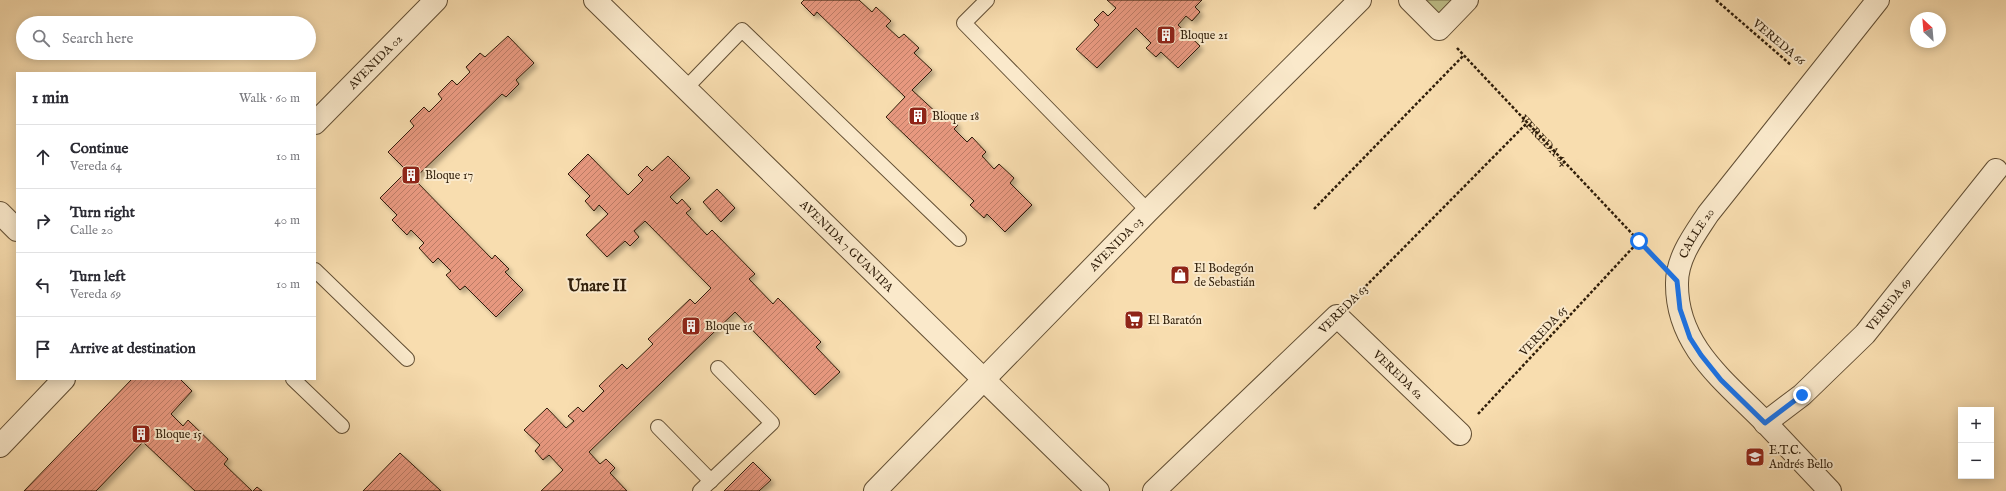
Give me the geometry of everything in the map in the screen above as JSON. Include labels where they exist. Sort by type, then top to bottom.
[{"type":"street","name":"AVENIDA 02","points":[[316,122],[436,0]]},
{"type":"street","name":"AVENIDA 7 GUANIPA","points":[[595,0],[984,378],[1098,491]]},
{"type":"street","name":"AVENIDA 03","points":[[874,491],[1148,211],[1360,0]]},
{"type":"street","points":[[1410,0],[1439,29],[1467,0]]},
{"type":"street","name":"CALLE 20","points":[[1830,491],[1765,423],[1721,380],[1701,355],[1690,338],[1680,309],[1677,281],[1687,248],[1708,214],[1878,0]]},
{"type":"street","name":"VEREDA 69","points":[[1765,423],[1802,395],[1865,334],[1996,170]]},
{"type":"street","points":[[0,213],[16,229]]},
{"type":"street","name":"VEREDA 62","points":[[1337,316],[1460,434]]},
{"type":"street","name":"VEREDA 63","points":[[1154,491],[1337,316]]},
{"type":"street","points":[[0,446],[63,380]]},
{"type":"lane","points":[[987,0],[964,23],[1148,211]]},
{"type":"lane","points":[[686,88],[742,30],[959,239]]},
{"type":"lane","points":[[316,271],[407,359]]},
{"type":"lane","points":[[700,491],[772,423],[718,368]]},
{"type":"lane","points":[[294,380],[342,426]]},
{"type":"lane","points":[[658,427],[711,481]]},
{"type":"path","name":"VEREDA 66","points":[[1716,0],[1812,82]]},
{"type":"path","name":"VEREDA 64","points":[[1439,29],[1677,281]]},
{"type":"path","points":[[1314,209],[1464,56]]},
{"type":"path","name":"VEREDA 63","points":[[1337,316],[1527,123]]},
{"type":"path","name":"VEREDA 65","points":[[1460,434],[1639,241]]},
{"type":"green space","points":[[1410,0],[1467,0],[1439,29]]},
{"type":"building","name":"Bloque 18","points":[[804,0],[859,0],[872,12],[876,7],[891,21],[886,26],[899,38],[904,34],[919,48],[914,53],[932,70],[912,90],[939,115],[943,110],[958,125],[954,129],[967,142],[972,137],[986,152],[982,156],[994,169],[999,164],[1014,178],[1010,183],[1032,205],[1005,232],[987,214],[984,218],[970,205],[974,201],[886,117],[905,97],[817,12],[814,16],[801,3]]},
{"type":"building","name":"Bloque 21","points":[[1107,0],[1202,0],[1195,7],[1200,12],[1192,21],[1186,16],[1178,25],[1200,46],[1178,68],[1161,52],[1156,57],[1146,48],[1151,43],[1136,28],[1097,68],[1076,49],[1099,25],[1094,20],[1103,11],[1108,16],[1116,8]]},
{"type":"building","name":"Bloque 17","points":[[508,36],[534,63],[516,80],[519,84],[506,97],[502,94],[414,179],[492,259],[495,255],[509,269],[505,272],[523,290],[496,317],[465,286],[460,290],[446,275],[451,271],[438,258],[433,263],[419,248],[424,243],[411,230],[407,235],[392,220],[397,215],[380,198],[407,171],[388,152],[414,126],[410,121],[424,107],[429,112],[442,99],[438,94],[452,80],[457,85],[470,72],[466,67],[480,53],[485,57]]},
{"type":"building","name":"Bloque 16","points":[[588,154],[628,195],[643,180],[638,175],[647,166],[652,171],[668,156],[690,178],[670,197],[677,204],[682,199],[691,209],[686,213],[707,235],[712,230],[755,274],[749,279],[773,304],[778,298],[821,342],[816,347],[840,372],[815,395],[735,312],[589,452],[600,464],[606,459],[615,468],[610,473],[627,491],[541,491],[563,470],[549,455],[543,460],[535,451],[540,445],[524,430],[547,408],[566,428],[574,421],[568,416],[578,407],[583,412],[604,391],[599,386],[622,364],[627,369],[653,344],[648,339],[690,299],[695,304],[711,288],[645,221],[634,231],[639,237],[630,246],[625,241],[607,257],[586,235],[608,214],[599,205],[594,211],[585,201],[590,196],[568,174]]},
{"type":"building","points":[[717,189],[735,208],[721,222],[703,202]]},
{"type":"building","name":"Bloque 15","points":[[131,380],[181,380],[192,391],[171,414],[183,426],[188,420],[228,459],[224,464],[252,491],[195,491],[143,442],[96,491],[24,491]]},
{"type":"building","points":[[400,453],[427,478],[441,491],[363,491]]},
{"type":"building","points":[[753,462],[771,480],[759,491],[724,491]]},
{"type":"building","points":[[257,487],[262,491],[253,491]]},
{"type":"place","name":"Bloque 21","points":[[1166,35]]},
{"type":"place","name":"Bloque 18","points":[[918,116]]},
{"type":"place","name":"Bloque 17","points":[[411,175]]},
{"type":"place","name":"El Bodegón de Sebastián","points":[[1180,275]]},
{"type":"place","name":"El Baratón","points":[[1134,320]]},
{"type":"place","name":"Bloque 16","points":[[691,326]]},
{"type":"place","name":"Bloque 15","points":[[141,434]]},
{"type":"place","name":"E.T.C. Andrés Bello","points":[[1755,457]]},
{"type":"district","name":"Unare II","points":[[597,285]]},
{"type":"route","points":[[1639,241],[1677,281],[1680,309],[1690,338],[1701,355],[1721,380],[1765,423],[1802,395]]}]
